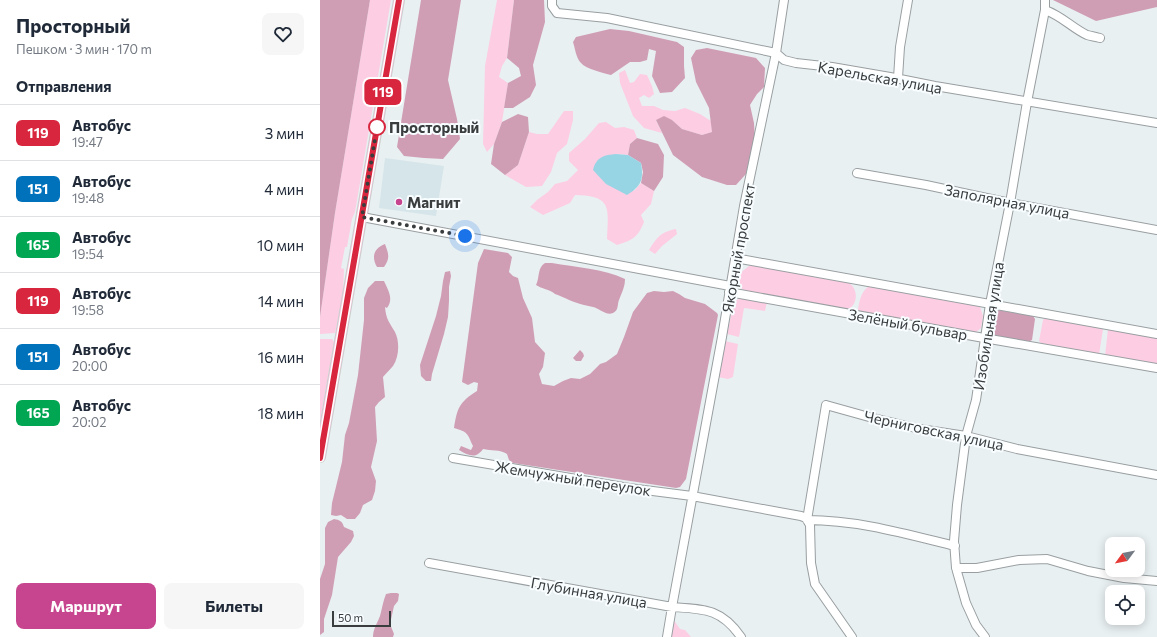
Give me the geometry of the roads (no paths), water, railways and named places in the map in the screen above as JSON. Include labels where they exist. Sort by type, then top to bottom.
[{"type":"main road","points":[[320,457],[399,0]]},
{"type":"street","name":"Карельская улица","points":[[552,0],[552,6],[558,13],[608,18],[776,53],[784,60],[796,63],[832,67],[1027,102],[1157,123]]},
{"type":"street","name":"Якорный проспект","points":[[667,637],[735,258],[776,53],[784,0]]},
{"type":"street","points":[[898,78],[900,47],[908,0]]},
{"type":"street","name":"Изобильная улица","points":[[985,637],[976,625],[966,603],[956,568],[954,541],[957,505],[966,436],[976,400],[984,338],[1045,10],[1045,0]]},
{"type":"street","points":[[1045,10],[1055,14],[1088,35],[1100,38]]},
{"type":"street","name":"Заполярная улица","points":[[856,173],[926,185],[1010,203],[1157,230]]},
{"type":"street","name":"Зелёный бульвар","points":[[362,217],[984,338],[1157,368]]},
{"type":"street","points":[[735,258],[1157,334]]},
{"type":"street","name":"Черниговская улица","points":[[807,520],[826,405],[920,429],[966,436],[1016,449],[1157,475]]},
{"type":"street","name":"Жемчужный переулок","points":[[454,458],[629,488],[692,496],[801,516],[807,520],[836,521],[880,527],[955,546]]},
{"type":"street","points":[[807,520],[810,525],[811,563],[816,584],[852,637]]},
{"type":"street","points":[[956,568],[977,568],[1019,560],[1047,559],[1088,571],[1124,578],[1157,582]]},
{"type":"street","name":"Глубинная улица","points":[[429,563],[672,607],[700,608],[725,619],[741,637]]},
{"type":"water","points":[[616,154],[628,155],[641,163],[642,178],[636,189],[627,195],[606,184],[593,170],[598,159]]},
{"type":"place","name":"Просторный","points":[[377,127]]},
{"type":"place","name":"Магнит","points":[[399,202]]}]
